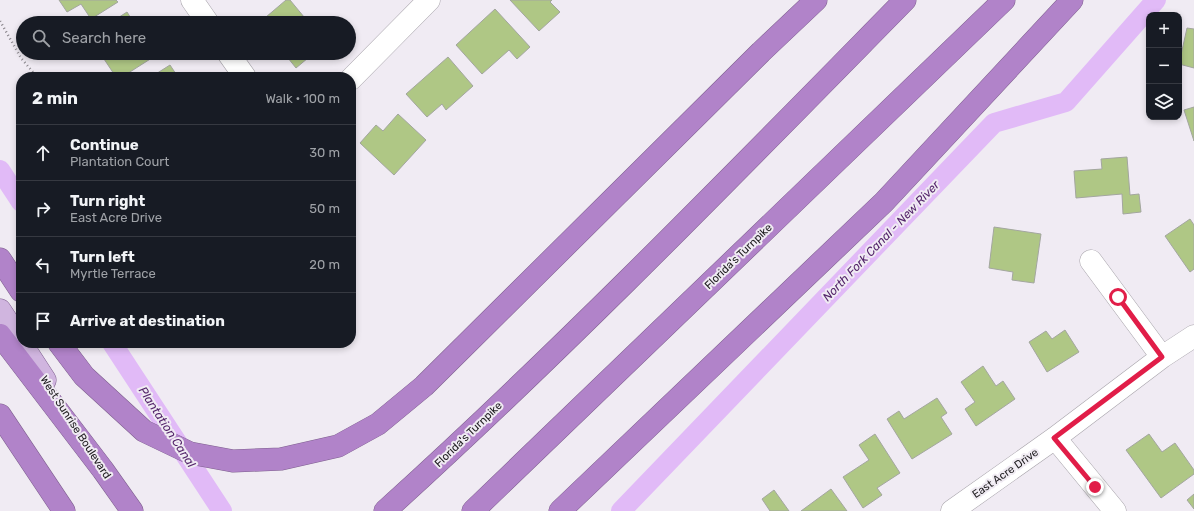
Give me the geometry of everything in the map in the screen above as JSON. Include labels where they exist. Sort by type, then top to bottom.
[{"type":"highway","points":[[63,348],[84,376],[144,431],[190,453],[232,461],[281,458],[338,446],[378,424],[424,386],[816,0]]},
{"type":"highway","name":"Florida's Turnpike","points":[[385,511],[442,460],[644,265],[905,0]]},
{"type":"highway","name":"Florida's Turnpike","points":[[473,511],[1004,0]]},
{"type":"highway","points":[[560,511],[884,202],[1072,0]]},
{"type":"highway","points":[[0,259],[16,283]]},
{"type":"highway","points":[[0,335],[103,470]]},
{"type":"highway","points":[[0,415],[64,511]]},
{"type":"highway","name":"West Sunrise Boulevard","points":[[103,470],[132,511]]},
{"type":"main road","name":"West Sunrise Boulevard","points":[[0,310],[16,335]]},
{"type":"main road","name":"West Sunrise Boulevard","points":[[24,348],[103,470]]},
{"type":"street","points":[[192,0],[203,16]]},
{"type":"street","points":[[356,73],[429,0]]},
{"type":"street","points":[[233,60],[241,72]]},
{"type":"street","points":[[1091,261],[1162,357]]},
{"type":"street","name":"East Acre Drive","points":[[952,511],[1054,438],[1162,357],[1194,336]]},
{"type":"street","points":[[1054,438],[1115,511]]},
{"type":"path","points":[[0,21],[16,49]]},
{"type":"path","points":[[23,60],[33,72]]},
{"type":"building","points":[[59,0],[116,0],[118,2],[96,16],[89,16],[81,4],[67,12]]},
{"type":"building","points":[[286,0],[290,0],[303,16],[267,16]]},
{"type":"building","points":[[510,0],[552,0],[550,2],[560,12],[539,31]]},
{"type":"building","points":[[495,9],[530,47],[517,59],[509,50],[482,74],[456,45]]},
{"type":"building","points":[[127,12],[130,16],[121,16]]},
{"type":"building","points":[[1187,28],[1194,29],[1194,68],[1182,65],[1182,50]]},
{"type":"building","points":[[448,57],[473,86],[446,110],[442,104],[427,117],[406,94]]},
{"type":"building","points":[[105,60],[149,60],[130,72],[113,72]]},
{"type":"building","points":[[290,60],[306,60],[296,68]]},
{"type":"building","points":[[170,65],[175,72],[159,72]]},
{"type":"building","points":[[1194,107],[1194,141],[1184,110]]},
{"type":"building","points":[[398,114],[426,140],[394,175],[360,143],[376,125],[383,131]]},
{"type":"building","points":[[1127,157],[1130,195],[1139,194],[1141,212],[1123,214],[1122,194],[1076,198],[1074,171],[1102,169],[1101,159]]},
{"type":"building","points":[[1190,219],[1194,225],[1194,269],[1190,272],[1165,236]]},
{"type":"building","points":[[994,227],[1041,234],[1034,283],[1012,280],[1013,272],[989,268]]},
{"type":"building","points":[[1065,330],[1079,352],[1047,372],[1029,342],[1046,331],[1052,339]]},
{"type":"building","points":[[983,366],[996,386],[1003,381],[1015,399],[976,426],[965,409],[975,402],[961,382]]},
{"type":"building","points":[[937,398],[947,413],[941,417],[952,434],[912,459],[887,419],[899,411],[904,419]]},
{"type":"building","points":[[875,434],[900,473],[877,488],[882,495],[863,508],[843,477],[869,460],[859,445]]},
{"type":"building","points":[[1149,434],[1162,452],[1175,443],[1194,470],[1194,474],[1161,498],[1126,450]]},
{"type":"building","points":[[831,489],[847,511],[801,511]]},
{"type":"building","points":[[774,490],[789,511],[770,511],[762,499]]},
{"type":"building","points":[[1194,494],[1194,509],[1187,500]]},
{"type":"waterway","name":"North Fork Canal - New River","points":[[621,511],[994,123],[1066,102],[1156,0]]},
{"type":"waterway","name":"Plantation Canal","points":[[0,170],[16,194]]},
{"type":"waterway","name":"Plantation Canal","points":[[115,348],[222,511]]},
{"type":"route","points":[[1095,487],[1054,438],[1162,357],[1118,297]]}]
